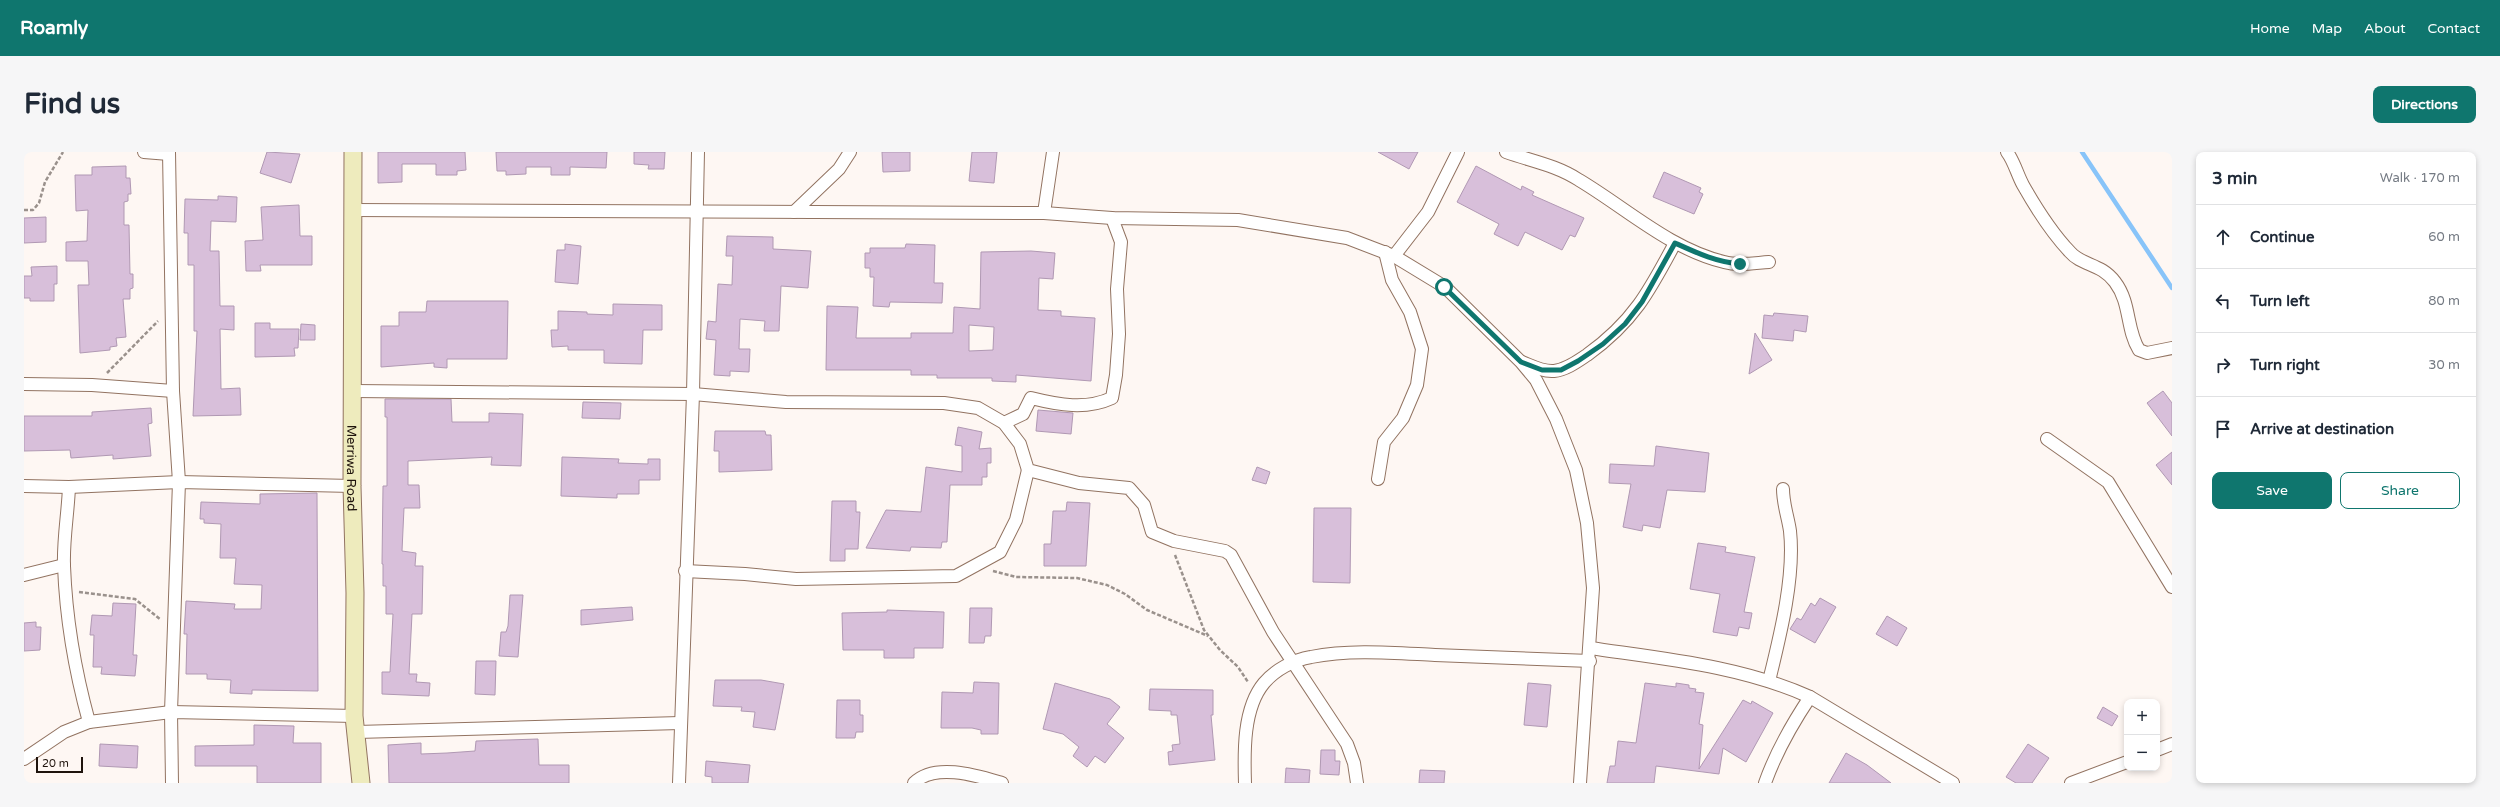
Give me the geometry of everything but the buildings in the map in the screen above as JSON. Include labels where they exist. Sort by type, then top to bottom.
[{"type":"street","points":[[144,152],[169,153],[172,391],[179,482],[171,712],[172,783]]},
{"type":"street","name":"Merriwa Road","points":[[353,152],[354,391],[352,486],[355,593],[356,724],[361,783]]},
{"type":"street","points":[[679,783],[685,571],[699,212],[698,152]]},
{"type":"street","points":[[794,212],[839,169],[850,152]]},
{"type":"street","points":[[1044,213],[1054,152]]},
{"type":"street","points":[[1378,479],[1384,442],[1403,418],[1417,386],[1422,349],[1410,312],[1392,280],[1389,254],[1428,212],[1458,152]]},
{"type":"street","points":[[1506,152],[1542,162],[1579,180],[1675,243],[1725,263],[1769,262]]},
{"type":"street","points":[[2007,152],[2030,198],[2071,254],[2107,272],[2116,282],[2124,297],[2131,333],[2139,350],[2146,353],[2172,348]]},
{"type":"street","points":[[354,210],[1044,213],[1112,218],[1238,220],[1347,238],[1389,254],[1444,287],[1521,362],[1536,380],[1556,419],[1576,470],[1587,522],[1593,588],[1590,661],[1580,783]]},
{"type":"street","points":[[1004,423],[1023,414],[1031,398],[1060,405],[1097,405],[1112,398],[1116,375],[1119,334],[1117,289],[1121,242],[1112,218]]},
{"type":"street","points":[[1521,362],[1542,370],[1561,370],[1578,361],[1603,344],[1625,324],[1642,302],[1675,243]]},
{"type":"street","points":[[24,384],[92,385],[172,391]]},
{"type":"street","points":[[354,391],[693,394],[786,402],[944,403],[972,406],[1004,423],[1020,444],[1028,470],[1012,532],[1000,552],[956,576],[796,580],[745,574],[685,571]]},
{"type":"street","points":[[2048,439],[2108,482],[2172,587]]},
{"type":"street","points":[[1028,470],[1079,483],[1130,488],[1144,505],[1152,532],[1165,537],[1224,550],[1231,555],[1273,632],[1295,662],[1312,694],[1347,744],[1354,763],[1357,783]]},
{"type":"street","points":[[24,486],[69,487],[179,482],[352,486]]},
{"type":"street","points":[[69,487],[64,565],[66,590],[74,660],[89,722]]},
{"type":"street","points":[[1769,681],[1780,637],[1788,577],[1790,531],[1784,511],[1783,489]]},
{"type":"street","points":[[24,575],[64,565]]},
{"type":"street","points":[[1590,648],[1720,668],[1769,681],[1810,697],[1953,783]]},
{"type":"street","points":[[1245,783],[1247,738],[1253,701],[1270,676],[1295,662],[1310,657],[1384,652],[1590,661]]},
{"type":"street","points":[[1765,783],[1773,761],[1791,725],[1810,697]]},
{"type":"street","points":[[24,759],[64,732],[89,722],[171,712],[356,724],[680,723]]},
{"type":"street","points":[[2160,749],[2172,744]]},
{"type":"street","points":[[2071,783],[2124,763]]},
{"type":"street","points":[[914,783],[929,775],[954,772],[972,774],[1002,783]]},
{"type":"path","points":[[24,210],[33,210],[38,205],[45,182],[64,152]]},
{"type":"path","points":[[92,385],[130,352],[170,306]]},
{"type":"path","points":[[1165,537],[1185,579],[1208,636],[1243,673],[1253,701]]},
{"type":"path","points":[[975,567],[1016,577],[1077,578],[1107,585],[1125,594],[1148,610],[1208,636]]},
{"type":"path","points":[[66,590],[100,596],[135,599],[148,608],[174,632]]},
{"type":"waterway","points":[[2082,152],[2172,288]]},
{"type":"route","points":[[1444,287],[1521,362],[1542,370],[1553,371],[1561,370],[1578,361],[1603,344],[1625,324],[1634,314],[1655,281],[1675,243],[1703,256],[1725,263],[1740,264]]}]
